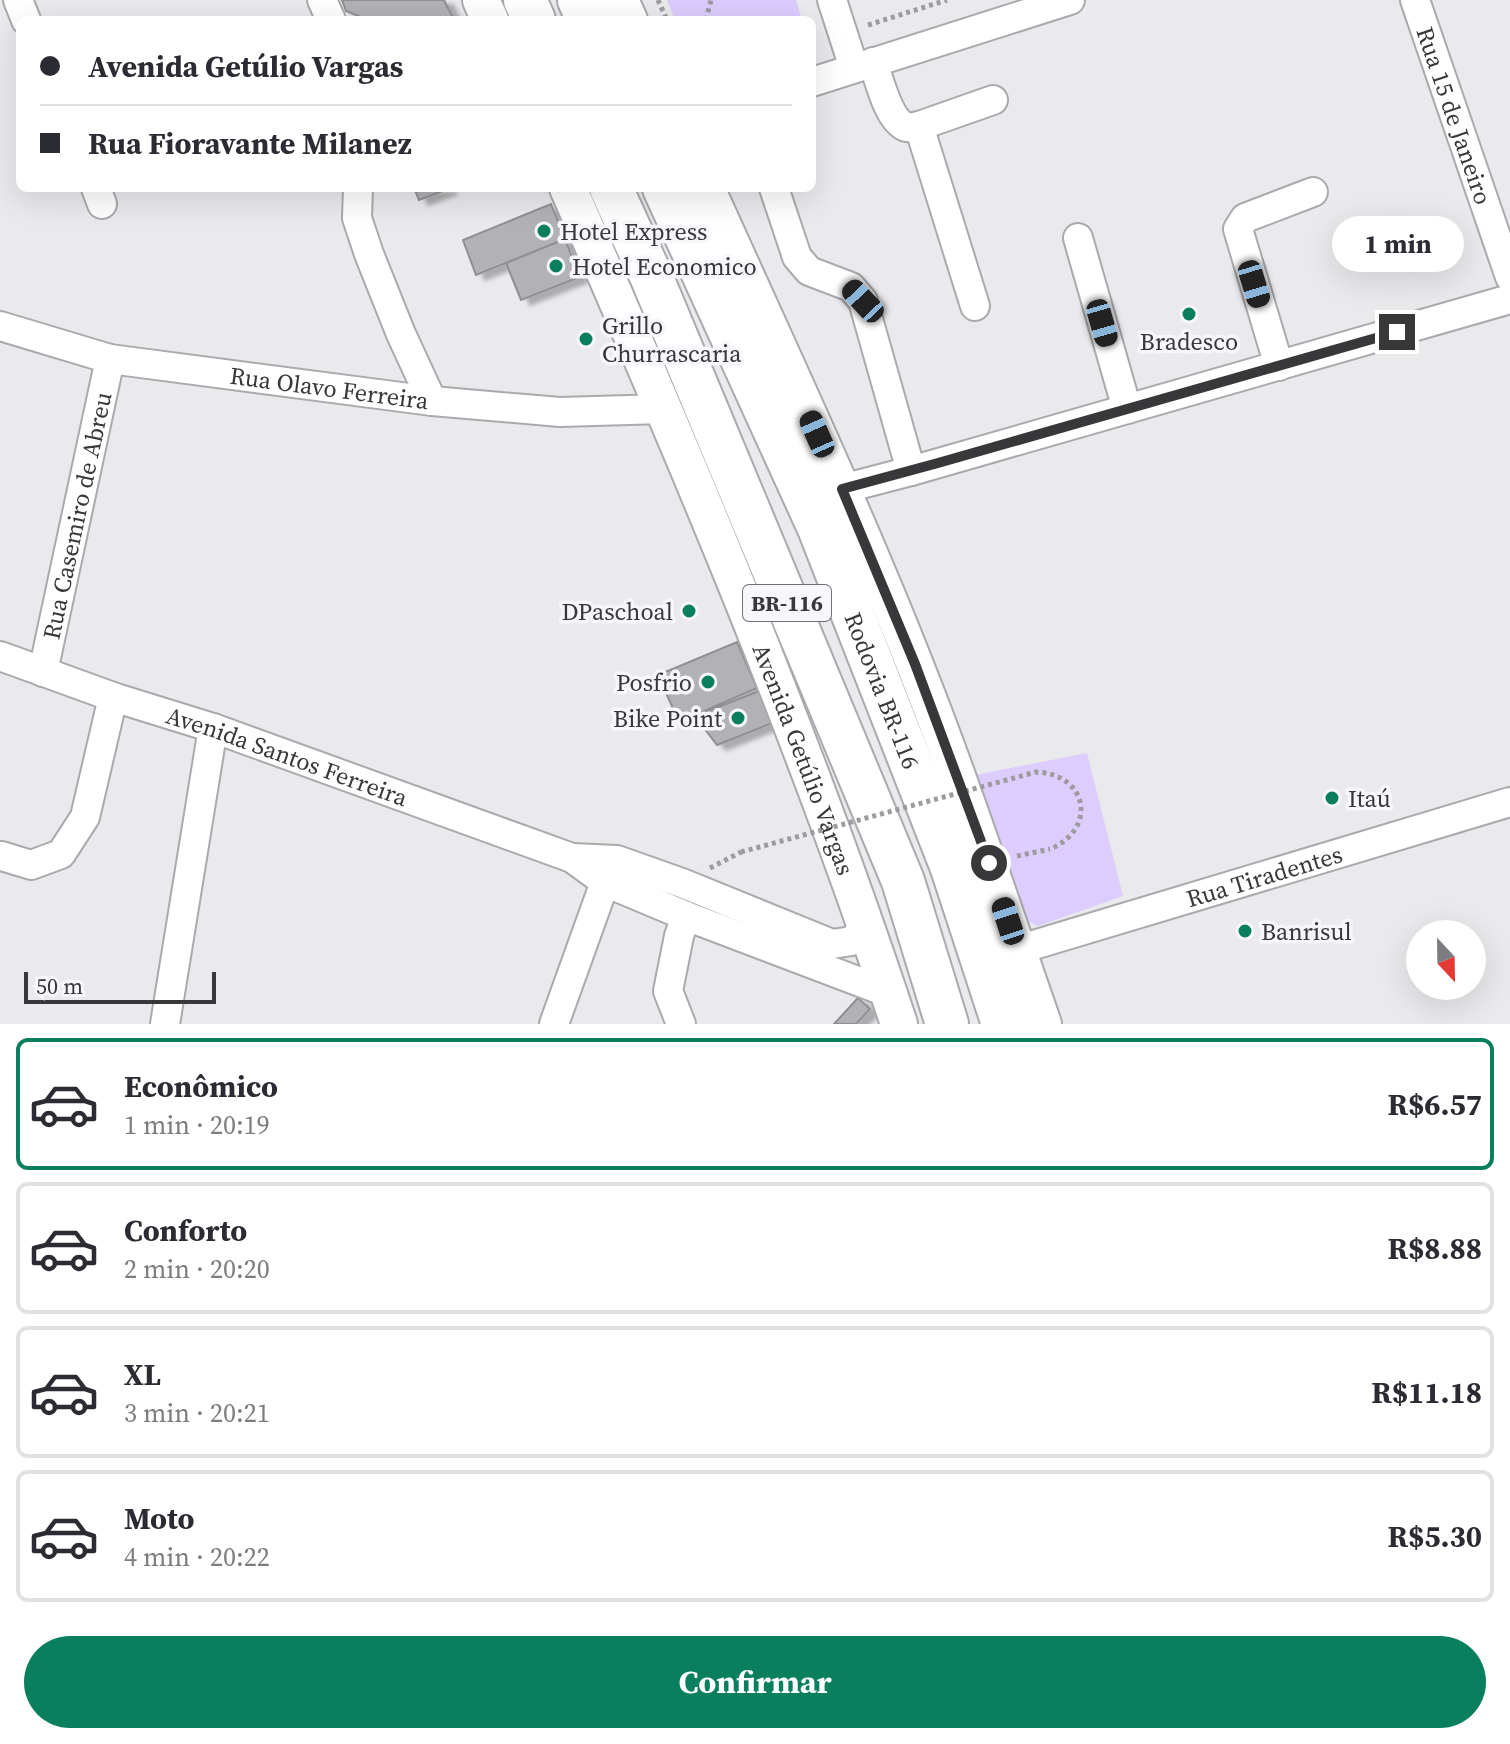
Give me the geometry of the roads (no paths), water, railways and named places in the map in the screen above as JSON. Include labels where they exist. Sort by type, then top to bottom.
[{"type":"highway","points":[[582,192],[652,278]]},
{"type":"highway","name":"BR-116","points":[[613,192],[652,278],[903,881],[947,1024]]},
{"type":"highway","name":"Rodovia BR-116","points":[[666,192],[819,528],[952,868],[1003,1024]]},
{"type":"highway","points":[[903,881],[891,906],[893,922],[926,1024]]},
{"type":"main road","name":"Avenida Getúlio Vargas","points":[[570,192],[664,409],[791,725],[894,1008]]},
{"type":"main road","points":[[708,192],[842,489],[915,664],[1043,1024]]},
{"type":"street","points":[[832,0],[903,108],[975,306]]},
{"type":"street","points":[[816,81],[1070,0]]},
{"type":"street","name":"Rua 15 de Janeiro","points":[[1415,0],[1510,277]]},
{"type":"street","points":[[910,125],[993,100]]},
{"type":"street","points":[[358,192],[357,218],[369,254],[432,401]]},
{"type":"street","points":[[775,192],[797,257],[809,271],[851,287],[863,301],[911,471]]},
{"type":"street","points":[[1279,366],[1238,229],[1245,218],[1313,192]]},
{"type":"street","points":[[1078,238],[1127,409]]},
{"type":"street","points":[[842,489],[1510,299]]},
{"type":"street","name":"Rua Olavo Ferreira","points":[[0,326],[110,359],[432,401],[560,412],[664,409]]},
{"type":"street","name":"Rua Casemiro de Abreu","points":[[43,672],[110,359]]},
{"type":"street","name":"Avenida Santos Ferreira","points":[[0,656],[113,697],[213,728],[611,871],[682,883],[832,944],[852,941],[866,926]]},
{"type":"street","points":[[2,856],[31,865],[61,854],[85,817],[113,697]]},
{"type":"street","points":[[165,1024],[213,728]]},
{"type":"street","name":"Rua Tiradentes","points":[[1017,950],[1510,802]]},
{"type":"street","points":[[554,1024],[611,871]]},
{"type":"street","name":"Avenida Santos Ferreira","points":[[611,871],[686,916],[894,1008]]},
{"type":"street","points":[[681,1024],[668,991],[686,916]]},
{"type":"place","name":"Hotel Express","points":[[544,231]]},
{"type":"place","name":"Hotel Economico","points":[[556,266]]},
{"type":"place","name":"Bradesco","points":[[1189,314]]},
{"type":"place","name":"Grillo Churrascaria","points":[[586,339]]},
{"type":"place","name":"DPaschoal","points":[[689,611]]},
{"type":"place","name":"Posfrio","points":[[708,682]]},
{"type":"place","name":"Bike Point","points":[[738,718]]},
{"type":"place","name":"Itaú","points":[[1332,798]]},
{"type":"place","name":"Banrisul","points":[[1245,931]]}]
